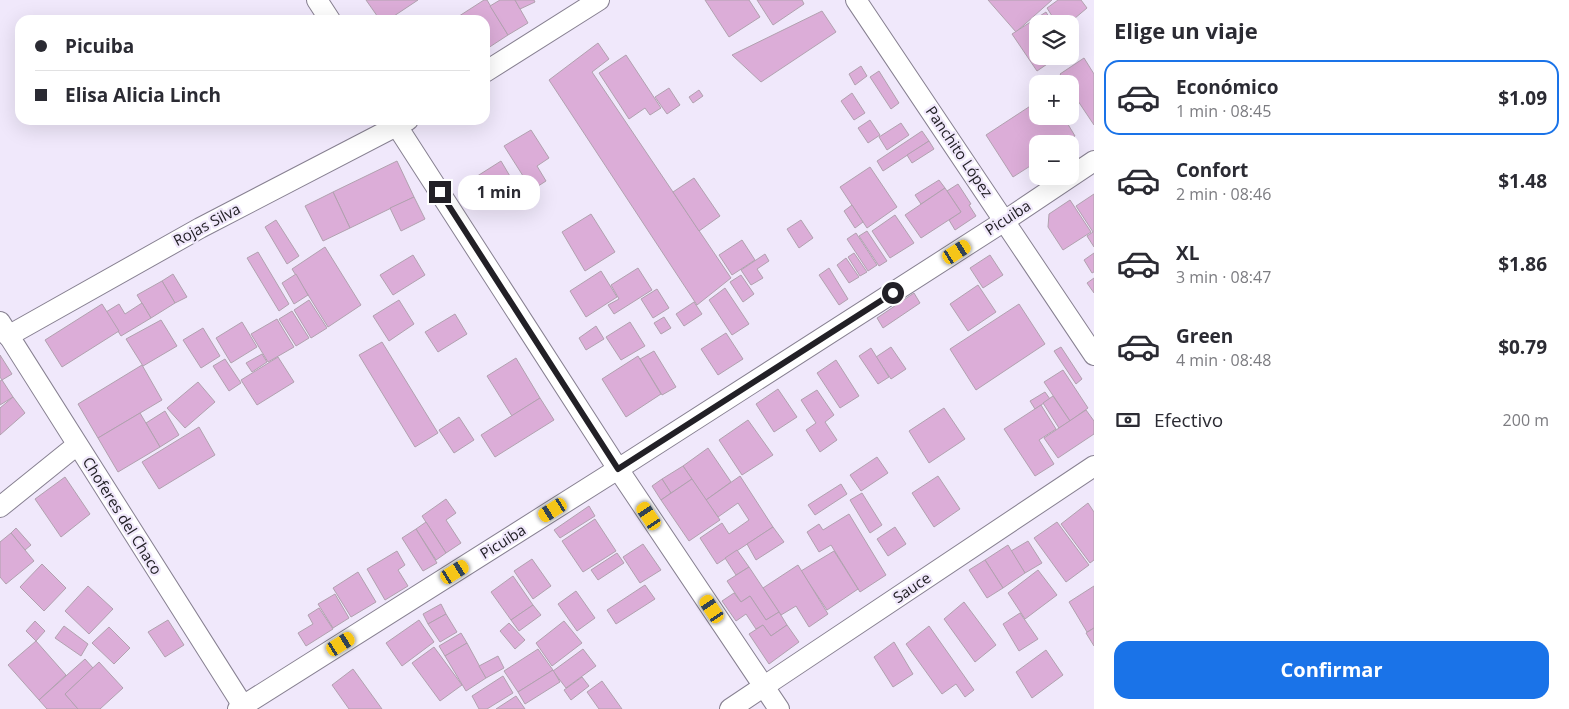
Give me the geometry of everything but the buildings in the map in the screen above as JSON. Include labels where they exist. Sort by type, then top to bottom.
[{"type":"street","points":[[317,0],[327,15]]},
{"type":"street","points":[[490,69],[599,0]]},
{"type":"street","name":"Panchito López","points":[[856,0],[1006,220],[1094,355]]},
{"type":"street","name":"Rojas Silva","points":[[4,329],[394,125]]},
{"type":"street","points":[[402,125],[618,469],[779,709]]},
{"type":"street","name":"Picuiba","points":[[242,708],[1006,220],[1094,160]]},
{"type":"street","name":"Choferes del Chaco","points":[[4,329],[242,708]]},
{"type":"street","points":[[0,506],[77,445]]},
{"type":"street","name":"Sauce","points":[[730,709],[1094,466]]},
{"type":"route","points":[[440,192],[618,469],[893,293]]}]
